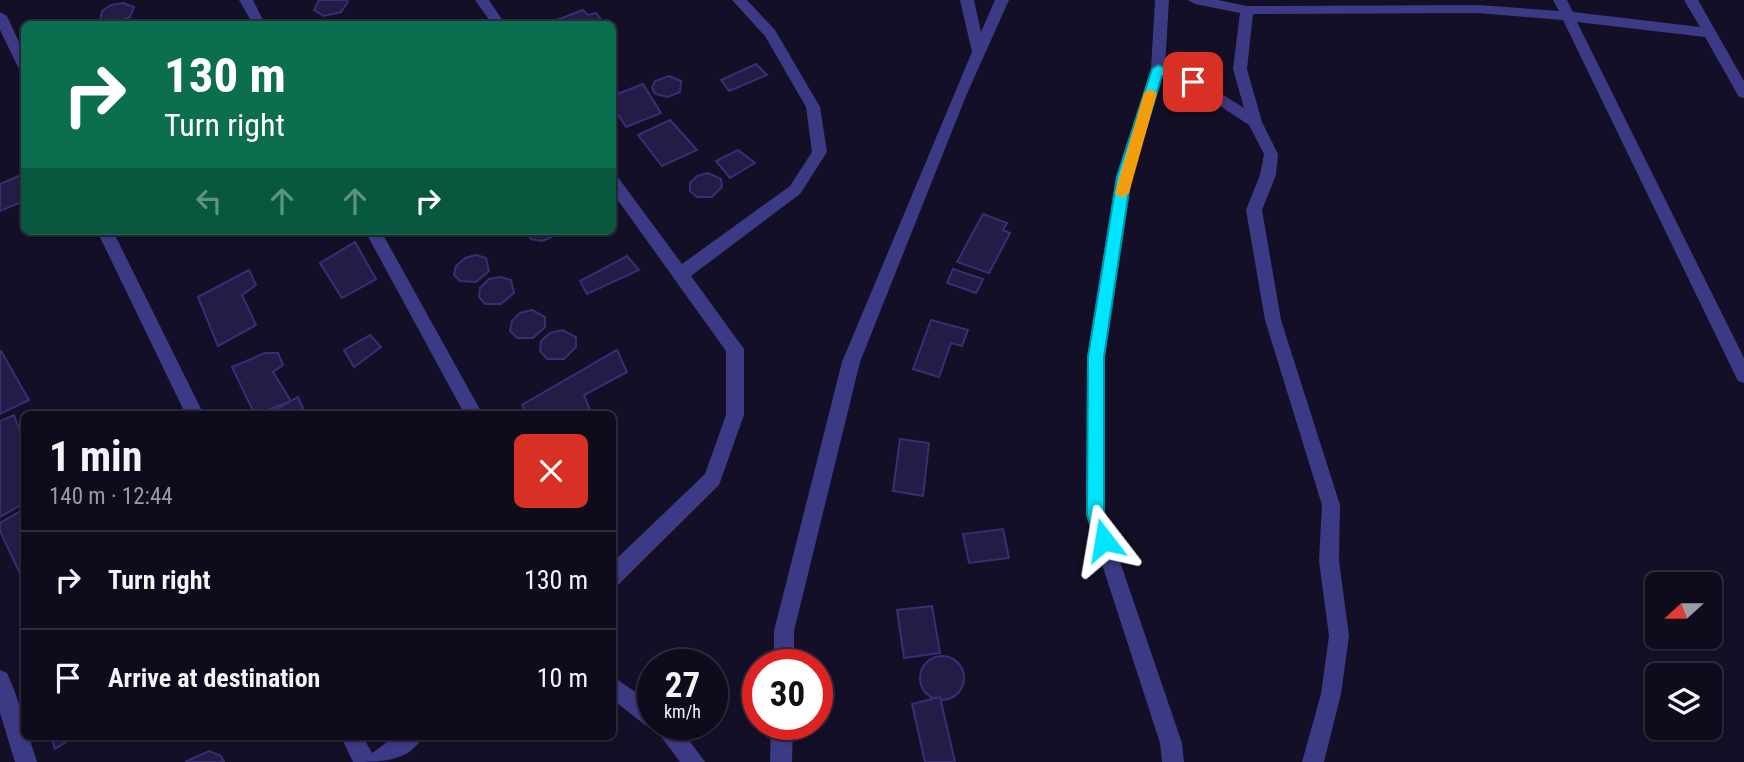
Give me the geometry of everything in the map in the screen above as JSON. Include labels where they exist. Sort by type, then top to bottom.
[{"type":"street","points":[[246,0],[257,21]]},
{"type":"street","points":[[482,0],[497,21]]},
{"type":"street","points":[[681,274],[795,190],[820,152],[813,107],[770,33],[739,0]]},
{"type":"street","points":[[967,0],[979,53]]},
{"type":"street","points":[[784,649],[785,631],[850,362],[1002,0]]},
{"type":"street","points":[[1162,0],[1158,69],[1124,177],[1096,357],[1095,515],[1171,743],[1173,762]]},
{"type":"street","points":[[1195,0],[1247,10],[1367,5],[1478,9],[1568,16],[1708,33]]},
{"type":"street","points":[[1560,0],[1744,376]]},
{"type":"street","points":[[1691,0],[1744,93]]},
{"type":"street","points":[[1247,10],[1240,69],[1255,122],[1271,154],[1268,175],[1254,210],[1273,320],[1331,505],[1329,561],[1339,636],[1331,694],[1313,762]]},
{"type":"street","points":[[0,16],[21,60]]},
{"type":"street","points":[[1158,69],[1193,82],[1255,122]]},
{"type":"street","points":[[616,185],[735,349],[735,415],[712,479],[616,573]]},
{"type":"street","points":[[107,235],[193,411]]},
{"type":"street","points":[[375,235],[472,411]]},
{"type":"street","points":[[0,680],[26,762]]},
{"type":"street","points":[[616,689],[637,705]]},
{"type":"street","points":[[354,740],[365,762]]},
{"type":"street","points":[[378,762],[407,740]]},
{"type":"street","points":[[676,740],[694,762]]},
{"type":"street","points":[[781,762],[782,740]]},
{"type":"building","points":[[319,0],[348,2],[341,12],[324,16],[314,10]]},
{"type":"building","points":[[123,3],[134,7],[130,17],[121,21],[100,21],[102,11],[111,5]]},
{"type":"building","points":[[583,10],[588,15],[596,13],[602,21],[554,21]]},
{"type":"building","points":[[756,64],[767,75],[729,91],[721,80]]},
{"type":"building","points":[[669,76],[681,81],[680,92],[668,97],[655,94],[652,88],[655,81]]},
{"type":"building","points":[[643,84],[661,113],[626,127],[616,111],[616,94]]},
{"type":"building","points":[[670,120],[697,150],[662,166],[638,135]]},
{"type":"building","points":[[738,150],[755,163],[730,178],[716,161]]},
{"type":"building","points":[[708,173],[721,179],[722,187],[712,197],[697,197],[690,191],[690,183],[697,176]]},
{"type":"building","points":[[21,175],[21,202],[0,211],[0,184]]},
{"type":"building","points":[[983,214],[1007,223],[1003,230],[1010,233],[989,273],[957,262]]},
{"type":"building","points":[[528,235],[554,235],[542,241],[531,239]]},
{"type":"building","points":[[355,242],[376,279],[342,298],[320,263]]},
{"type":"building","points":[[476,255],[486,258],[489,271],[476,282],[460,281],[454,275],[456,266],[465,258]]},
{"type":"building","points":[[627,256],[639,270],[587,294],[580,281]]},
{"type":"building","points":[[953,269],[983,279],[976,293],[947,283]]},
{"type":"building","points":[[249,270],[256,285],[242,295],[256,325],[218,346],[198,297]]},
{"type":"building","points":[[500,277],[511,280],[514,293],[501,304],[485,304],[479,297],[480,288],[489,279]]},
{"type":"building","points":[[532,310],[545,317],[545,327],[533,338],[517,338],[510,331],[512,321],[520,313]]},
{"type":"building","points":[[931,320],[968,330],[962,346],[951,343],[939,377],[913,369]]},
{"type":"building","points":[[562,330],[576,337],[576,347],[564,359],[547,359],[540,351],[541,341],[550,333]]},
{"type":"building","points":[[370,335],[381,347],[354,367],[344,350]]},
{"type":"building","points":[[617,350],[627,372],[584,395],[590,411],[525,411],[522,405]]},
{"type":"building","points":[[0,352],[29,400],[0,414]]},
{"type":"building","points":[[265,353],[278,353],[283,365],[273,372],[291,401],[265,411],[253,411],[232,367]]},
{"type":"building","points":[[298,397],[304,411],[273,411]]},
{"type":"building","points":[[14,415],[21,434],[21,505],[0,517],[0,421]]},
{"type":"building","points":[[900,439],[929,443],[923,496],[893,491]]},
{"type":"building","points":[[21,511],[21,576],[0,531],[0,523]]},
{"type":"building","points":[[1003,529],[1009,558],[969,563],[963,534]]},
{"type":"building","points":[[932,606],[940,653],[904,658],[897,610]]},
{"type":"building","points":[[942,656],[951,657],[958,662],[963,669],[963,687],[958,694],[951,699],[942,700],[933,699],[926,694],[921,687],[920,678],[921,669],[926,662],[933,657]]},
{"type":"building","points":[[940,697],[955,762],[925,762],[912,704]]},
{"type":"building","points":[[52,740],[69,740],[55,749]]},
{"type":"building","points":[[209,751],[221,756],[224,762],[185,762]]},
{"type":"slow traffic","points":[[1122,193],[1124,177],[1150,93]]},
{"type":"route","points":[[1104,540],[1095,515],[1096,357],[1124,177],[1158,69],[1193,82]]}]
